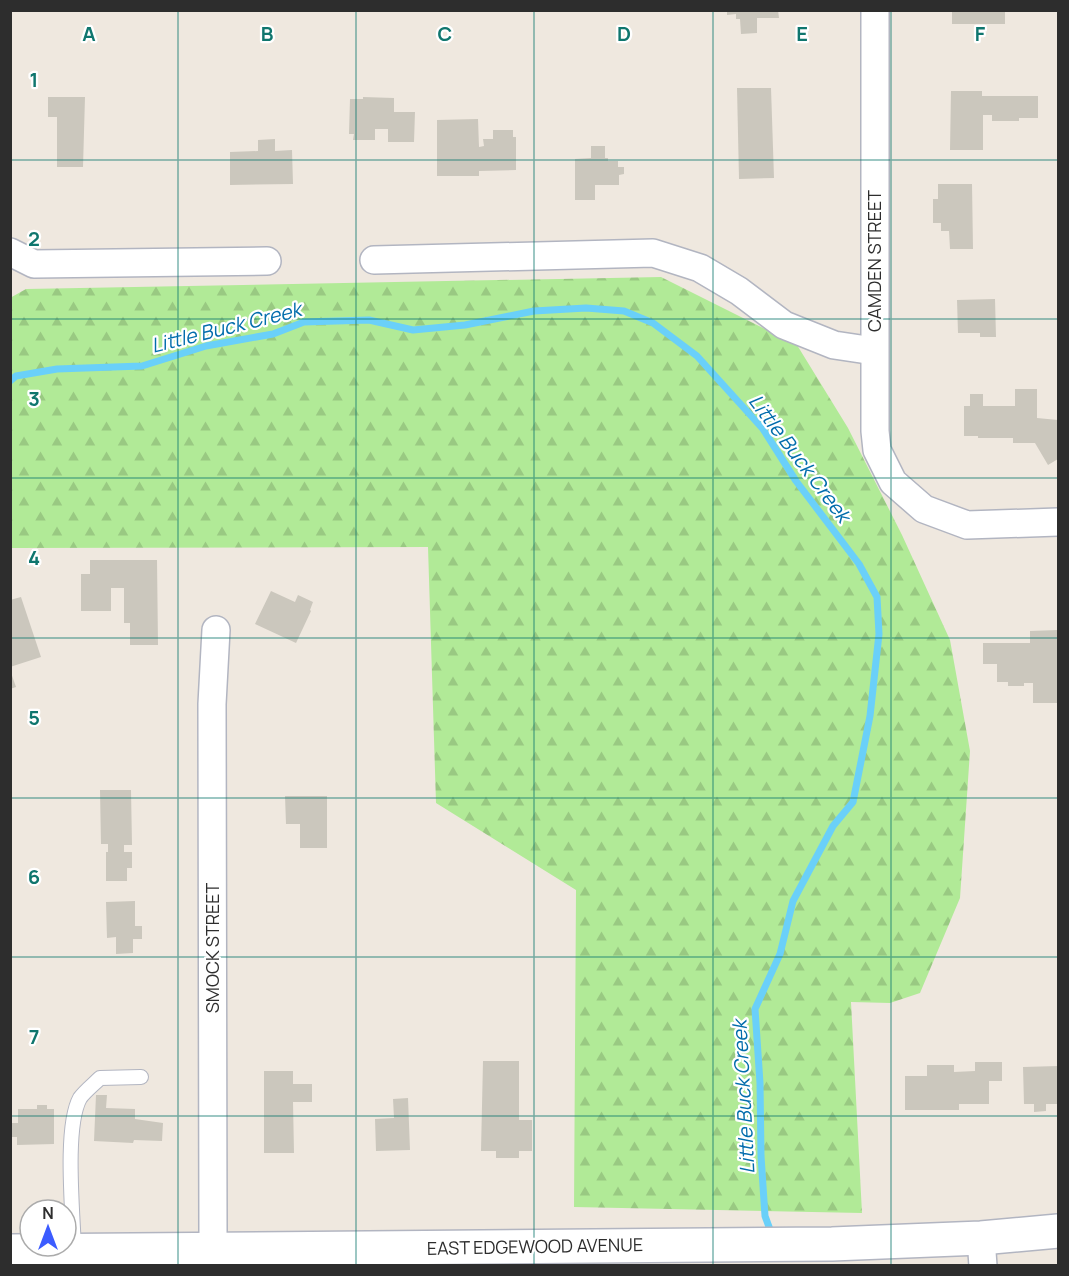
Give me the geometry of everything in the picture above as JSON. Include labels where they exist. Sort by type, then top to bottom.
[{"type":"main road","name":"EAST EDGEWOOD AVENUE","points":[[78,1250],[215,1257],[709,1244],[832,1244],[982,1252],[1059,1231]]},
{"type":"street","name":"CAMDEN STREET","points":[[875,10],[874,351],[877,450],[893,482],[924,509],[967,525],[1059,522]]},
{"type":"street","points":[[10,252],[34,264],[267,261]]},
{"type":"street","points":[[374,260],[653,253],[700,268],[739,291],[784,325],[834,345],[874,351]]},
{"type":"street","name":"SMOCK STREET","points":[[215,1257],[213,1233],[212,704],[216,630]]},
{"type":"lane","points":[[72,1198],[71,1159],[74,1115],[81,1097],[100,1078],[141,1077]]},
{"type":"green space","points":[[661,277],[797,345],[848,428],[902,535],[950,640],[970,751],[960,898],[920,993],[890,1003],[851,1002],[862,1213],[574,1207],[576,890],[436,803],[428,547],[11,548],[10,298],[26,289]]},
{"type":"building","points":[[727,10],[778,10],[779,18],[757,18],[757,33],[741,34],[740,19],[736,19],[736,14],[727,15]]},
{"type":"building","points":[[952,10],[1005,10],[1005,24],[952,24]]},
{"type":"building","points":[[737,88],[771,88],[774,178],[739,179]]},
{"type":"building","points":[[951,91],[982,91],[982,96],[1038,96],[1038,118],[992,121],[992,115],[983,115],[983,150],[950,150]]},
{"type":"building","points":[[48,97],[85,97],[83,167],[57,167],[57,117],[48,117]]},
{"type":"building","points":[[363,97],[394,98],[394,112],[415,112],[414,142],[388,142],[388,129],[375,129],[375,140],[353,140],[354,134],[349,134],[350,99],[363,99]]},
{"type":"building","points":[[478,119],[479,147],[484,146],[483,139],[493,139],[493,130],[513,130],[513,137],[516,137],[516,170],[479,171],[479,176],[437,176],[437,120]]},
{"type":"building","points":[[275,139],[275,151],[292,150],[293,184],[230,185],[230,152],[258,151],[258,140]]},
{"type":"building","points":[[591,146],[605,146],[605,158],[608,158],[608,161],[618,161],[618,167],[624,167],[624,174],[619,175],[619,185],[595,185],[595,200],[575,200],[575,159],[591,158]]},
{"type":"building","points":[[938,184],[972,184],[973,249],[950,249],[949,231],[941,231],[941,223],[933,223],[933,199],[938,199]]},
{"type":"building","points":[[995,299],[996,337],[980,337],[980,333],[958,333],[957,300]]},
{"type":"building","points":[[1015,389],[1037,389],[1037,418],[1058,420],[1058,459],[1048,465],[1035,443],[1013,443],[1013,438],[964,436],[964,406],[970,406],[970,394],[983,394],[983,406],[1015,406]]},
{"type":"building","points":[[90,560],[157,560],[158,645],[130,645],[130,623],[124,623],[124,588],[111,588],[111,611],[81,611],[81,574],[90,574]]},
{"type":"building","points":[[271,591],[295,602],[298,595],[313,602],[296,643],[255,624]]},
{"type":"building","points":[[21,597],[41,657],[10,667],[10,600]]},
{"type":"building","points":[[1058,630],[1058,703],[1033,703],[1033,683],[1024,683],[1024,686],[1008,686],[1008,682],[997,682],[997,664],[983,664],[983,643],[1030,643],[1030,631]]},
{"type":"building","points":[[10,670],[16,687],[10,689]]},
{"type":"building","points":[[100,790],[131,790],[132,845],[124,845],[124,852],[132,852],[132,868],[127,868],[127,881],[106,881],[108,844],[101,844]]},
{"type":"building","points":[[285,796],[327,796],[327,848],[300,848],[300,824],[286,824]]},
{"type":"building","points":[[135,901],[135,926],[142,926],[142,939],[133,939],[133,953],[116,954],[116,937],[107,938],[106,902]]},
{"type":"building","points":[[483,1061],[519,1061],[519,1120],[532,1120],[532,1151],[519,1151],[519,1158],[496,1158],[496,1151],[481,1151]]},
{"type":"building","points":[[975,1062],[1002,1062],[1002,1081],[989,1081],[989,1104],[959,1104],[959,1110],[905,1110],[905,1076],[927,1076],[927,1065],[954,1065],[954,1072],[975,1071]]},
{"type":"building","points":[[1058,1066],[1057,1104],[1046,1104],[1046,1111],[1034,1112],[1034,1104],[1024,1104],[1023,1067]]},
{"type":"building","points":[[264,1071],[293,1071],[293,1084],[312,1084],[312,1102],[293,1102],[294,1153],[264,1153]]},
{"type":"building","points":[[96,1095],[107,1095],[106,1108],[135,1109],[135,1119],[163,1123],[162,1141],[134,1140],[133,1143],[94,1141]]},
{"type":"building","points":[[408,1098],[410,1150],[376,1151],[375,1119],[394,1118],[393,1099]]},
{"type":"building","points":[[37,1105],[47,1105],[47,1109],[54,1109],[54,1144],[17,1145],[17,1137],[10,1137],[10,1123],[18,1123],[18,1109],[37,1109]]},
{"type":"waterway","name":"Little Buck Creek","points":[[10,381],[16,376],[57,369],[142,366],[206,346],[273,334],[304,322],[369,320],[413,330],[465,325],[534,311],[586,308],[624,311],[653,323],[697,356],[763,429],[796,481],[859,564],[877,597],[879,634],[870,716],[853,802],[833,826],[793,901],[780,954],[755,1009],[765,1216],[772,1235]]}]
